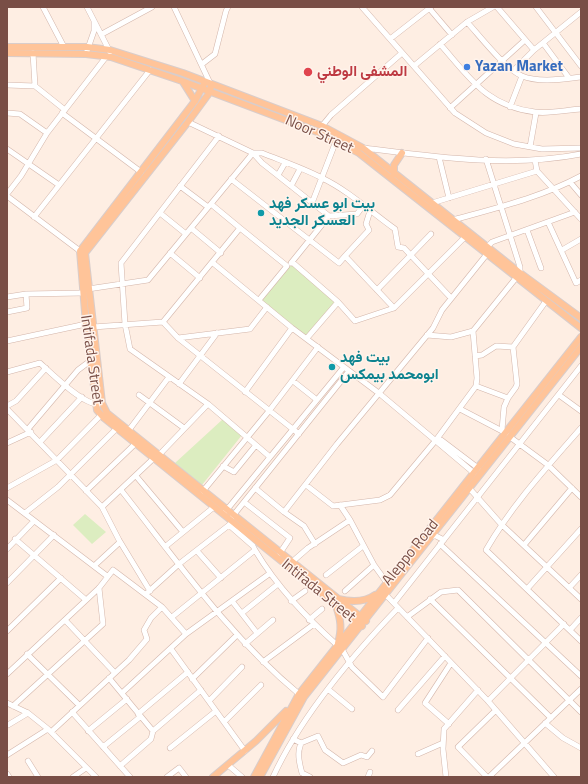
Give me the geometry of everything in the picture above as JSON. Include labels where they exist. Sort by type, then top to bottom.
[{"type":"main road","name":"Noor Street","points":[[7,47],[64,47],[86,50],[182,81],[351,145]]},
{"type":"main road","name":"Noor Street","points":[[7,53],[110,50],[208,81],[322,126],[361,150],[453,220],[487,247],[546,301],[581,328]]},
{"type":"main road","points":[[182,81],[195,101]]},
{"type":"main road","points":[[80,251],[195,101],[208,81]]},
{"type":"main road","name":"Intifada Street","points":[[99,404],[86,253],[210,92],[208,81]]},
{"type":"main road","name":"Noor Street","points":[[361,150],[486,254],[581,318]]},
{"type":"main road","points":[[394,174],[394,165],[402,153]]},
{"type":"main road","name":"Intifada Street","points":[[80,251],[90,361],[99,404],[105,415],[117,428],[136,443],[157,456],[203,491],[225,512],[231,520],[336,606],[361,622]]},
{"type":"main road","name":"Aleppo Road","points":[[383,592],[387,583],[581,337]]},
{"type":"main road","name":"Aleppo Road","points":[[254,777],[299,694],[340,648],[383,592],[432,536],[470,489],[506,433],[581,347]]},
{"type":"main road","name":"Intifada Street","points":[[105,415],[129,430],[214,507],[225,512]]},
{"type":"main road","name":"Intifada Street","points":[[231,520],[292,562],[337,599],[361,622]]},
{"type":"main road","points":[[337,599],[352,601],[368,600],[383,592]]},
{"type":"main road","points":[[336,606],[342,631],[340,648]]},
{"type":"main road","name":"Aleppo Road","points":[[260,777],[304,698],[340,648]]},
{"type":"main road","points":[[213,777],[274,725],[294,702]]},
{"type":"street","points":[[43,7],[64,47]]},
{"type":"street","points":[[80,251],[7,195],[21,176],[47,133],[108,57],[110,50],[87,7]]},
{"type":"street","points":[[102,34],[152,7]]},
{"type":"street","points":[[174,7],[202,64],[208,81]]},
{"type":"street","points":[[362,7],[455,113],[486,132],[514,144],[542,149],[581,148]]},
{"type":"street","points":[[414,66],[467,22],[493,7]]},
{"type":"street","points":[[497,7],[534,50]]},
{"type":"street","points":[[536,7],[581,66]]},
{"type":"street","points":[[202,64],[215,54],[226,8]]},
{"type":"street","points":[[390,39],[430,8],[452,34]]},
{"type":"street","points":[[514,70],[542,43],[581,12]]},
{"type":"street","points":[[86,50],[94,31],[94,20]]},
{"type":"street","points":[[467,22],[502,60],[522,76],[538,79],[581,78]]},
{"type":"street","points":[[450,108],[525,40]]},
{"type":"street","points":[[542,43],[569,78]]},
{"type":"street","points":[[440,44],[475,84],[490,98],[510,107],[536,112],[581,109]]},
{"type":"street","points":[[33,53],[34,86]]},
{"type":"street","points":[[322,126],[331,115],[402,53]]},
{"type":"street","points":[[34,217],[150,70]]},
{"type":"street","points":[[510,107],[522,76]]},
{"type":"street","points":[[7,85],[34,86],[96,138],[140,172]]},
{"type":"street","points":[[530,147],[536,112]]},
{"type":"street","points":[[7,113],[20,114],[47,133]]},
{"type":"street","points":[[188,122],[253,153],[329,216],[357,214],[363,206]]},
{"type":"street","points":[[219,136],[121,263],[126,324],[130,349],[208,404],[270,457]]},
{"type":"street","points":[[312,203],[336,140]]},
{"type":"street","points":[[7,149],[59,185]]},
{"type":"street","points":[[361,150],[439,157],[535,160],[552,160],[581,154]]},
{"type":"street","points":[[88,289],[148,280],[253,153],[262,153],[322,178],[351,195],[363,206],[395,229],[398,247],[404,248],[451,298]]},
{"type":"street","points":[[439,157],[449,198]]},
{"type":"street","points":[[427,335],[451,337],[473,331],[518,275],[520,267],[486,159]]},
{"type":"street","points":[[535,160],[537,171],[581,219]]},
{"type":"street","points":[[278,175],[285,163]]},
{"type":"street","points":[[291,186],[300,169]]},
{"type":"street","points":[[432,204],[537,171]]},
{"type":"street","points":[[453,220],[502,207],[570,182],[581,176]]},
{"type":"street","points":[[231,179],[338,263],[369,230],[366,224],[370,211]]},
{"type":"street","points":[[570,182],[581,195]]},
{"type":"street","points":[[180,186],[240,228],[287,266]]},
{"type":"street","points":[[487,247],[492,242],[575,212]]},
{"type":"street","points":[[160,213],[186,234]]},
{"type":"street","points":[[259,300],[310,241],[329,216]]},
{"type":"street","points":[[548,222],[576,283],[581,280]]},
{"type":"street","points":[[191,228],[221,253]]},
{"type":"street","points":[[93,327],[163,322],[213,263],[240,228]]},
{"type":"street","points":[[527,230],[541,268]]},
{"type":"street","points":[[377,290],[431,234]]},
{"type":"street","points":[[292,262],[338,302],[355,321],[394,308],[465,237]]},
{"type":"street","points":[[562,250],[581,239]]},
{"type":"street","points":[[170,253],[200,278]]},
{"type":"street","points":[[284,512],[337,444],[380,394],[427,335],[451,298],[486,254]]},
{"type":"street","points":[[345,256],[394,308]]},
{"type":"street","points":[[213,263],[292,328],[380,394],[436,440],[441,440],[476,471]]},
{"type":"street","points":[[7,297],[26,294],[83,293]]},
{"type":"street","points":[[7,312],[27,308],[26,294]]},
{"type":"street","points":[[506,433],[504,406],[516,387],[513,347],[546,301]]},
{"type":"street","points":[[307,338],[338,302]]},
{"type":"street","points":[[178,338],[250,329],[267,307]]},
{"type":"street","points":[[163,322],[178,338],[299,434]]},
{"type":"street","points":[[7,341],[86,324]]},
{"type":"street","points":[[245,392],[292,328]]},
{"type":"street","points":[[306,485],[333,506],[380,500],[390,495],[436,440],[476,386],[477,378],[473,331]]},
{"type":"street","points":[[179,384],[217,333]]},
{"type":"street","points":[[475,356],[482,355],[496,346],[513,347]]},
{"type":"street","points":[[203,491],[293,381],[318,347]]},
{"type":"street","points":[[7,443],[29,430],[78,370],[90,361]]},
{"type":"street","points":[[7,372],[40,364],[65,386],[82,397],[99,404]]},
{"type":"street","points":[[274,777],[293,739],[349,661],[396,605],[476,498],[581,366]]},
{"type":"street","points":[[225,512],[344,367]]},
{"type":"street","points":[[46,368],[16,402],[7,407],[102,507],[148,592],[186,634]]},
{"type":"street","points":[[148,592],[231,520],[349,371]]},
{"type":"street","points":[[129,430],[169,376]]},
{"type":"street","points":[[293,381],[317,400]]},
{"type":"street","points":[[476,386],[508,398]]},
{"type":"street","points":[[139,395],[184,428]]},
{"type":"street","points":[[559,395],[579,409],[581,402]]},
{"type":"street","points":[[40,442],[82,397]]},
{"type":"street","points":[[102,507],[157,456],[208,404]]},
{"type":"street","points":[[460,409],[506,433],[548,465],[581,497]]},
{"type":"street","points":[[7,488],[57,460],[105,415]]},
{"type":"street","points":[[25,513],[58,488],[117,428]]},
{"type":"street","points":[[581,428],[548,465],[501,524],[486,550],[581,641]]},
{"type":"street","points":[[86,491],[136,443]]},
{"type":"street","points":[[223,466],[234,472],[256,445]]},
{"type":"street","points":[[136,476],[183,532]]},
{"type":"street","points":[[255,488],[304,526],[315,544]]},
{"type":"street","points":[[524,545],[572,488]]},
{"type":"street","points":[[470,489],[476,498],[501,524],[581,599]]},
{"type":"street","points":[[121,490],[236,636],[299,694]]},
{"type":"street","points":[[7,500],[107,576]]},
{"type":"street","points":[[244,502],[290,538],[280,553]]},
{"type":"street","points":[[340,505],[350,520],[374,565],[387,583]]},
{"type":"street","points":[[166,546],[214,507]]},
{"type":"street","points":[[231,520],[253,546],[269,574],[292,601],[309,620],[340,648],[352,667],[383,697],[428,638]]},
{"type":"street","points":[[292,562],[350,520]]},
{"type":"street","points":[[7,549],[34,521]]},
{"type":"street","points":[[527,589],[548,568],[581,529]]},
{"type":"street","points":[[7,583],[54,535]]},
{"type":"street","points":[[432,536],[436,536],[581,676]]},
{"type":"street","points":[[15,539],[86,600]]},
{"type":"street","points":[[94,566],[120,542]]},
{"type":"street","points":[[326,575],[363,546]]},
{"type":"street","points":[[172,617],[255,550]]},
{"type":"street","points":[[197,551],[221,578]]},
{"type":"street","points":[[345,591],[374,565]]},
{"type":"street","points":[[7,674],[99,588],[113,570],[148,592]]},
{"type":"street","points":[[122,693],[172,649],[186,634],[269,574]]},
{"type":"street","points":[[569,588],[581,575]]},
{"type":"street","points":[[7,631],[62,578]]},
{"type":"street","points":[[242,613],[278,584]]},
{"type":"street","points":[[13,706],[103,624],[99,588]]},
{"type":"street","points":[[407,617],[441,592],[458,590],[581,712]]},
{"type":"street","points":[[292,601],[305,591]]},
{"type":"street","points":[[383,592],[478,690],[525,743],[551,776]]},
{"type":"street","points":[[430,599],[551,718]]},
{"type":"street","points":[[232,601],[257,633]]},
{"type":"street","points":[[7,755],[50,730],[130,660],[147,639],[144,630],[151,618],[162,607]]},
{"type":"street","points":[[309,620],[322,610]]},
{"type":"street","points":[[570,630],[581,618]]},
{"type":"street","points":[[65,620],[115,673]]},
{"type":"street","points":[[245,644],[273,620]]},
{"type":"street","points":[[263,662],[314,624]]},
{"type":"street","points":[[488,701],[510,677],[564,624]]},
{"type":"street","points":[[192,679],[236,636]]},
{"type":"street","points":[[172,649],[245,751]]},
{"type":"street","points":[[27,654],[79,705]]},
{"type":"street","points":[[398,710],[445,656]]},
{"type":"street","points":[[449,724],[425,703],[451,663]]},
{"type":"street","points":[[209,701],[242,667]]},
{"type":"street","points":[[103,747],[188,672]]},
{"type":"street","points":[[109,678],[153,731]]},
{"type":"street","points":[[224,722],[261,685]]},
{"type":"street","points":[[496,710],[458,747],[488,777],[581,688]]},
{"type":"street","points":[[120,766],[151,739],[153,731],[201,690]]},
{"type":"street","points":[[329,690],[352,709]]},
{"type":"street","points":[[446,777],[443,743],[444,729],[478,690]]},
{"type":"street","points":[[88,731],[127,699]]},
{"type":"street","points":[[7,703],[28,713],[50,730],[96,777]]},
{"type":"street","points":[[170,748],[216,711]]},
{"type":"street","points":[[72,712],[130,777]]},
{"type":"street","points":[[8,725],[28,713]]},
{"type":"street","points":[[545,723],[563,738],[581,748]]},
{"type":"street","points":[[310,777],[302,773],[301,770],[298,750],[301,743],[318,736],[326,750],[343,763],[362,755],[367,757],[372,751]]},
{"type":"street","points":[[293,739],[301,743]]},
{"type":"street","points":[[418,754],[443,743]]},
{"type":"street","points":[[28,761],[38,777]]},
{"type":"street","points":[[228,765],[242,777]]},
{"type":"street","points":[[73,777],[86,768]]},
{"type":"street","points":[[167,777],[179,768],[186,777]]},
{"type":"street","points":[[297,777],[301,770]]},
{"type":"green space","points":[[292,263],[337,302],[307,337],[261,300]]},
{"type":"green space","points":[[223,419],[242,435],[202,485],[175,463]]},
{"type":"green space","points":[[85,514],[106,532],[92,544],[73,525]]},
{"type":"place","name":"Yazan Market","points":[[467,67]]},
{"type":"place","name":"المشفى الوطني","points":[[308,72]]},
{"type":"place","name":"بيت ابو عسكر فهد العسكر الجديد","points":[[261,213]]},
{"type":"place","name":"بيت فهد ابومحمد بيمكس","points":[[332,367]]}]
